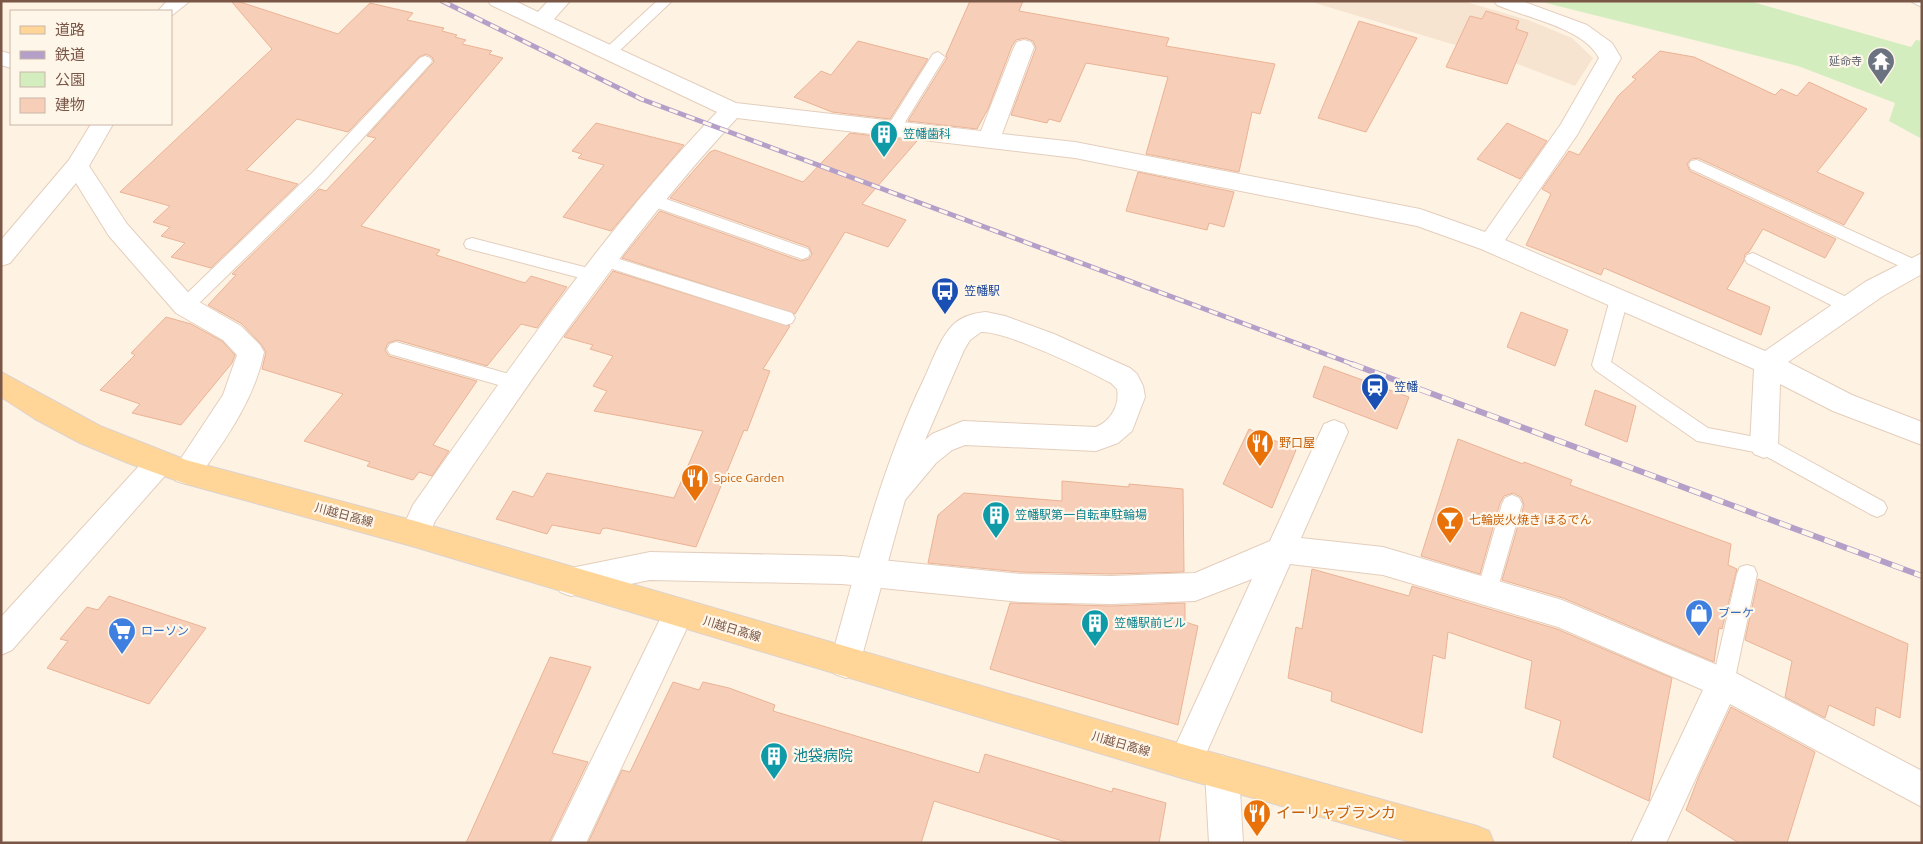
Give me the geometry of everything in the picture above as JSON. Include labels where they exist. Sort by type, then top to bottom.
[{"type":"main road","name":"川越日高線","points":[[1,383],[30,404],[81,431],[173,468],[415,534],[571,582],[1222,772],[1410,834],[1477,843]]},
{"type":"street","points":[[169,10],[180,1]]},
{"type":"street","points":[[498,1],[732,110],[1075,150],[1420,218],[1490,243],[1767,363],[1794,380],[1871,416],[1922,434]]},
{"type":"street","points":[[541,21],[560,1]]},
{"type":"street","points":[[1490,243],[1560,145],[1592,94],[1610,58],[1607,48],[1586,33],[1504,1]]},
{"type":"street","points":[[989,139],[1024,48]]},
{"type":"street","points":[[415,534],[423,514],[597,268],[652,200],[732,110]]},
{"type":"street","points":[[1,257],[76,166],[101,125]]},
{"type":"street","points":[[1,640],[173,468],[215,432],[248,373],[251,352],[232,333],[185,306],[118,230],[76,166]]},
{"type":"street","points":[[1767,363],[1874,289],[1918,264]]},
{"type":"street","points":[[846,663],[893,493],[907,449],[928,397],[954,343],[961,333],[978,323],[986,321],[996,323],[1108,368],[1127,381],[1132,391],[1132,399],[1122,425],[1112,434],[1096,439],[963,433],[942,442],[926,455],[893,493]]},
{"type":"street","points":[[1764,446],[1767,363]]},
{"type":"street","points":[[1185,762],[1334,432]]},
{"type":"street","points":[[571,582],[650,566],[872,572],[1020,588],[1111,590],[1195,587],[1240,570],[1282,550],[1325,553],[1383,561],[1562,614],[1722,683],[1922,790]]},
{"type":"street","points":[[568,843],[679,613]]},
{"type":"street","points":[[1648,843],[1722,683]]},
{"type":"street","points":[[1222,772],[1226,843]]},
{"type":"lane","points":[[610,52],[665,1]]},
{"type":"lane","points":[[894,128],[938,57]]},
{"type":"lane","points":[[185,306],[318,177],[425,61]]},
{"type":"lane","points":[[1697,165],[1918,264]]},
{"type":"lane","points":[[652,200],[802,253]]},
{"type":"lane","points":[[472,244],[597,268],[786,318]]},
{"type":"lane","points":[[1753,259],[1849,306]]},
{"type":"lane","points":[[1619,299],[1601,365],[1704,435],[1764,446],[1878,508]]},
{"type":"lane","points":[[396,349],[516,383]]},
{"type":"lane","points":[[1487,591],[1512,504]]},
{"type":"lane","points":[[1722,683],[1747,574]]},
{"type":"shaded area","points":[[1308,1],[1463,1],[1531,21],[1572,38],[1593,58],[1575,86],[1515,63]]},
{"type":"green space","name":"延命寺","points":[[1538,1],[1749,1],[1911,47],[1916,40],[1922,41],[1922,139],[1889,121],[1895,103],[1798,66]]},
{"type":"building","points":[[231,1],[237,1],[338,34],[370,3],[413,13],[407,20],[444,28],[442,31],[457,35],[455,37],[466,40],[462,44],[492,51],[489,54],[503,58],[361,226],[440,250],[436,255],[525,283],[531,276],[567,287],[537,328],[521,324],[487,366],[397,340],[388,343],[385,350],[389,356],[477,381],[433,445],[449,451],[432,476],[419,472],[413,480],[367,466],[370,462],[304,441],[343,394],[262,369],[266,352],[261,344],[242,324],[208,305],[236,275],[232,274],[319,189],[326,191],[376,138],[367,136],[434,62],[432,57],[426,54],[419,57],[348,132],[297,119],[246,170],[298,184],[211,268],[171,257],[185,243],[161,236],[170,227],[153,222],[170,206],[120,192],[272,49]]},
{"type":"building","points":[[970,1],[1023,1],[1019,11],[1169,38],[1166,46],[1275,64],[1260,114],[1252,112],[1239,172],[1146,154],[1168,77],[1086,63],[1060,122],[1049,119],[1047,123],[1011,115],[1036,48],[1033,41],[1025,38],[1016,40],[1012,46],[988,109],[977,129],[908,121],[947,58],[946,55]]},
{"type":"building","points":[[1486,11],[1519,21],[1516,29],[1528,33],[1507,84],[1446,67],[1470,16],[1482,19]]},
{"type":"building","points":[[1359,21],[1417,38],[1366,132],[1318,118]]},
{"type":"building","points":[[858,41],[928,59],[890,119],[832,112],[794,97],[821,71],[831,75]]},
{"type":"building","points":[[1660,51],[1694,57],[1775,95],[1781,89],[1797,96],[1809,82],[1867,109],[1817,172],[1864,193],[1844,225],[1698,158],[1691,159],[1687,164],[1690,171],[1836,239],[1825,258],[1763,229],[1749,252],[1745,254],[1744,261],[1727,289],[1770,307],[1761,335],[1604,268],[1601,275],[1526,245],[1551,194],[1542,189],[1569,151],[1579,155],[1618,96],[1636,79],[1632,77]]},
{"type":"building","points":[[596,123],[684,145],[611,231],[563,217],[604,165],[578,158],[582,154],[572,151]]},
{"type":"building","points":[[1507,123],[1547,141],[1520,179],[1477,159]]},
{"type":"building","points":[[850,133],[917,141],[862,204],[906,220],[888,247],[845,232],[795,314],[622,258],[660,211],[801,261],[809,259],[812,254],[809,247],[670,198],[710,152],[715,150],[803,182]]},
{"type":"building","points":[[1138,172],[1234,192],[1224,227],[1209,223],[1207,230],[1126,211]]},
{"type":"building","points":[[613,271],[790,326],[763,369],[770,371],[747,431],[744,430],[696,547],[606,528],[602,529],[600,534],[552,525],[547,534],[496,519],[513,491],[533,497],[547,473],[674,498],[703,431],[594,411],[607,391],[593,386],[613,356],[590,349],[593,345],[564,337]]},
{"type":"building","points":[[1521,312],[1568,330],[1555,366],[1507,347]]},
{"type":"building","points":[[166,317],[191,324],[222,341],[235,355],[232,363],[181,425],[132,413],[140,404],[100,390],[135,355],[131,353]]},
{"type":"building","points":[[1324,366],[1409,397],[1397,429],[1313,397]]},
{"type":"building","points":[[1595,390],[1636,406],[1627,442],[1585,425]]},
{"type":"building","name":"野口屋","points":[[1249,429],[1296,450],[1272,508],[1223,484]]},
{"type":"building","points":[[1458,439],[1523,464],[1524,462],[1572,480],[1570,485],[1731,544],[1728,565],[1737,569],[1722,629],[1719,628],[1714,662],[1563,598],[1502,580],[1524,505],[1521,497],[1513,493],[1504,496],[1500,503],[1480,574],[1421,556]]},
{"type":"building","points":[[1062,481],[1129,487],[1129,484],[1183,489],[1184,572],[1111,574],[1020,572],[928,563],[938,515],[964,493],[1062,501]]},
{"type":"building","points":[[1312,569],[1409,596],[1412,586],[1557,629],[1672,678],[1649,801],[1553,757],[1561,721],[1525,708],[1532,661],[1448,632],[1445,659],[1433,655],[1422,733],[1331,701],[1332,692],[1288,678],[1296,627],[1302,629]]},
{"type":"building","points":[[1758,579],[1908,644],[1900,718],[1876,707],[1874,726],[1829,705],[1825,718],[1785,697],[1792,661],[1745,640]]},
{"type":"building","name":"ローソン","points":[[109,596],[206,628],[149,704],[47,668],[68,641],[60,639],[87,607],[98,610]]},
{"type":"building","name":"笠幡駅前ビル","points":[[1010,603],[1111,606],[1185,603],[1185,622],[1198,626],[1178,725],[990,669]]},
{"type":"building","points":[[550,657],[591,667],[552,753],[588,762],[549,843],[466,843]]},
{"type":"building","name":"池袋病院","points":[[673,682],[699,690],[703,682],[729,688],[775,705],[773,711],[979,773],[985,754],[1112,792],[1113,788],[1166,803],[1159,843],[1069,843],[934,801],[921,843],[588,843],[622,770],[630,772]]},
{"type":"building","points":[[1731,707],[1815,752],[1787,843],[1739,843],[1686,810],[1699,776]]},
{"type":"railway","points":[[442,1],[641,99],[1355,365]]},
{"type":"railway","points":[[1352,364],[1922,576]]},
{"type":"place","name":"延命寺","points":[[1881,85]]},
{"type":"place","name":"笠幡歯科","points":[[884,158]]},
{"type":"place","name":"笠幡駅","points":[[945,315]]},
{"type":"place","name":"笠幡","points":[[1375,411]]},
{"type":"place","name":"野口屋","points":[[1260,467]]},
{"type":"place","name":"Spice Garden","points":[[695,502]]},
{"type":"place","name":"笠幡駅第一自転車駐輪場","points":[[996,539]]},
{"type":"place","name":"七輪炭火焼き ほるでん","points":[[1450,544]]},
{"type":"place","name":"ブーケ","points":[[1699,637]]},
{"type":"place","name":"笠幡駅前ビル","points":[[1095,647]]},
{"type":"place","name":"ローソン","points":[[122,655]]},
{"type":"place","name":"池袋病院","points":[[774,780]]},
{"type":"place","name":"イーリャブランカ","points":[[1257,837]]}]
